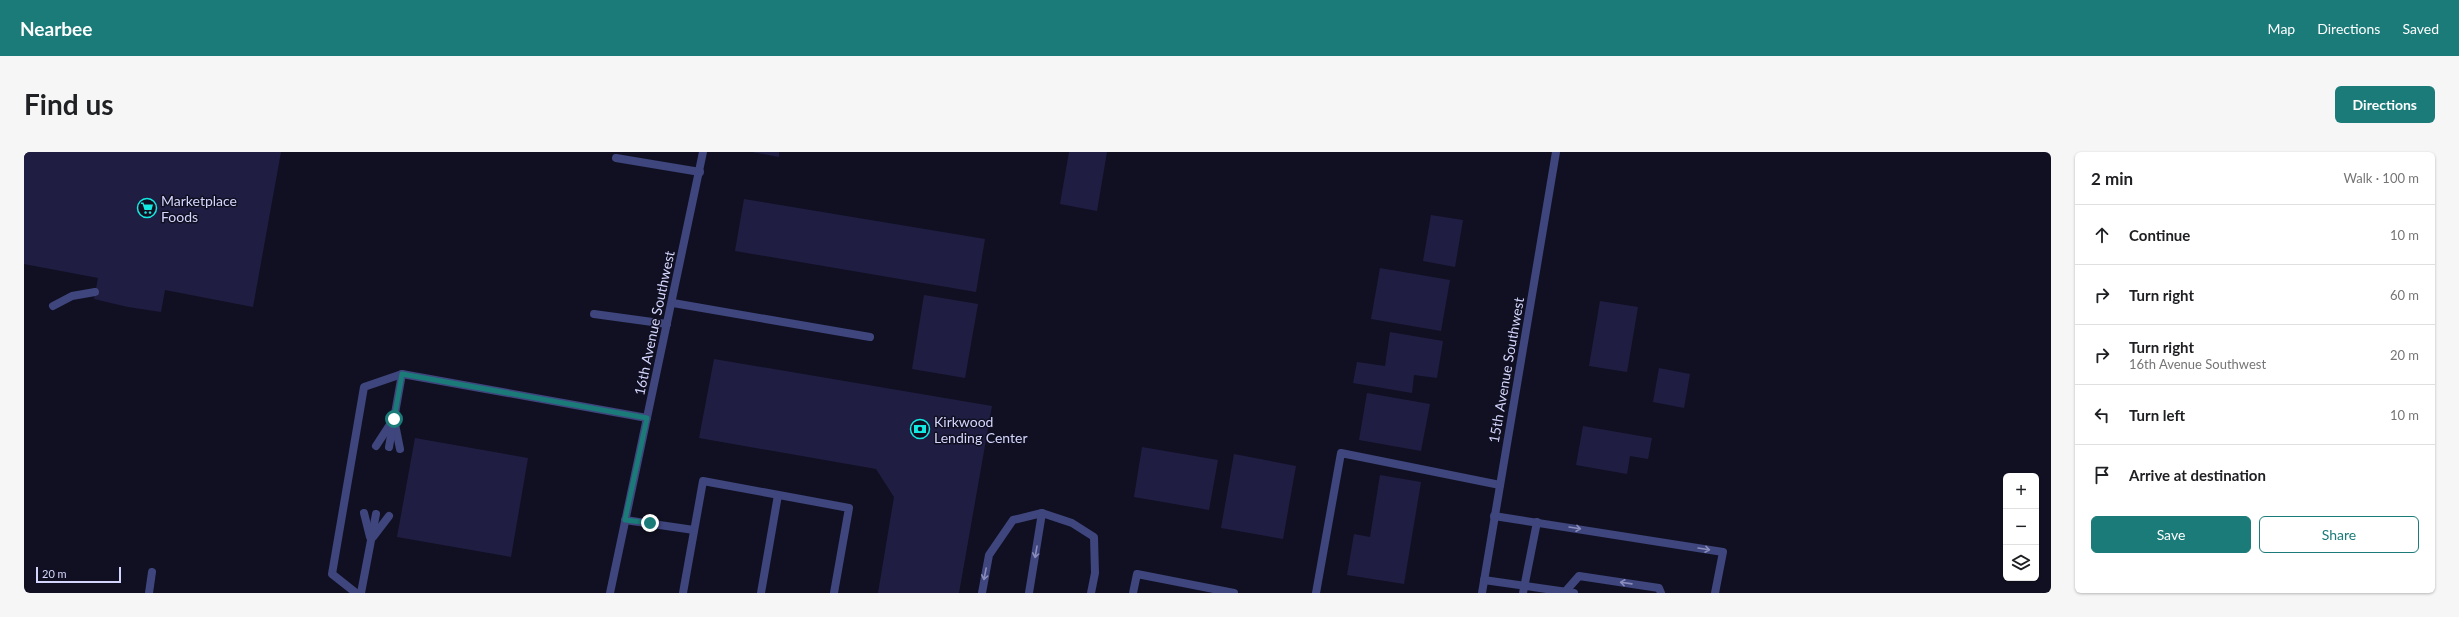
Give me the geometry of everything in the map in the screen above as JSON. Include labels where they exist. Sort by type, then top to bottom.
[{"type":"street","name":"16th Avenue Southwest","points":[[610,593],[667,324],[673,303],[703,152]]},
{"type":"street","name":"15th Avenue Southwest","points":[[1482,593],[1556,152]]},
{"type":"street","points":[[616,158],[700,172]]},
{"type":"street","points":[[53,306],[72,296],[95,292]]},
{"type":"street","points":[[673,303],[870,337]]},
{"type":"street","points":[[594,314],[667,324]]},
{"type":"street","points":[[356,593],[332,574],[364,387],[402,374],[647,418]]},
{"type":"street","points":[[389,447],[402,374]]},
{"type":"street","points":[[376,446],[394,419]]},
{"type":"street","points":[[394,419],[400,449]]},
{"type":"street","points":[[1316,593],[1341,453],[1500,485]]},
{"type":"street","points":[[683,593],[703,481],[849,508],[834,593]]},
{"type":"street","points":[[761,593],[778,495]]},
{"type":"street","points":[[364,513],[371,539]]},
{"type":"street","points":[[1029,593],[1042,513]]},
{"type":"street","points":[[982,593],[989,556],[1013,520],[1042,513],[1072,523],[1094,537],[1095,573],[1091,593]]},
{"type":"street","points":[[361,593],[376,514]]},
{"type":"street","points":[[371,539],[389,516]]},
{"type":"street","points":[[1494,516],[1723,552],[1715,593]]},
{"type":"street","points":[[625,520],[694,530]]},
{"type":"street","points":[[1524,589],[1537,522]]},
{"type":"street","points":[[149,593],[152,572]]},
{"type":"street","points":[[1133,593],[1137,574],[1234,593]]},
{"type":"street","points":[[1484,580],[1524,589],[1570,592],[1579,576],[1659,588],[1661,593]]},
{"type":"building","name":"Marketplace Foods","points":[[24,152],[281,152],[253,307],[165,290],[161,312],[128,307],[94,299],[98,278],[24,264]]},
{"type":"building","points":[[752,152],[779,152],[779,157]]},
{"type":"building","points":[[1069,152],[1107,152],[1097,211],[1060,204]]},
{"type":"building","points":[[744,199],[985,239],[976,292],[735,251]]},
{"type":"building","points":[[1431,215],[1463,220],[1455,267],[1423,261]]},
{"type":"building","points":[[1380,268],[1450,280],[1441,331],[1371,319]]},
{"type":"building","points":[[924,295],[978,304],[965,378],[912,369]]},
{"type":"building","points":[[1600,301],[1638,307],[1627,372],[1589,366]]},
{"type":"building","points":[[1390,332],[1443,341],[1437,378],[1414,375],[1412,393],[1353,383],[1357,362],[1385,366]]},
{"type":"building","points":[[714,359],[992,406],[959,593],[878,593],[894,497],[876,469],[699,438]]},
{"type":"building","points":[[1659,368],[1690,374],[1684,408],[1653,402]]},
{"type":"building","points":[[1367,393],[1430,404],[1421,451],[1359,440]]},
{"type":"building","points":[[1583,426],[1652,438],[1648,459],[1630,456],[1627,474],[1576,465]]},
{"type":"building","points":[[415,438],[528,458],[511,557],[397,537]]},
{"type":"building","points":[[1142,447],[1218,460],[1209,510],[1134,497]]},
{"type":"building","points":[[1234,454],[1296,466],[1283,539],[1221,528]]},
{"type":"building","points":[[1380,475],[1421,482],[1404,584],[1347,575],[1354,534],[1370,537]]},
{"type":"place","name":"Marketplace Foods","points":[[147,208]]},
{"type":"place","name":"Kirkwood Lending Center","points":[[920,429]]},
{"type":"route","points":[[394,419],[402,374],[647,418],[625,520],[650,523]]}]
